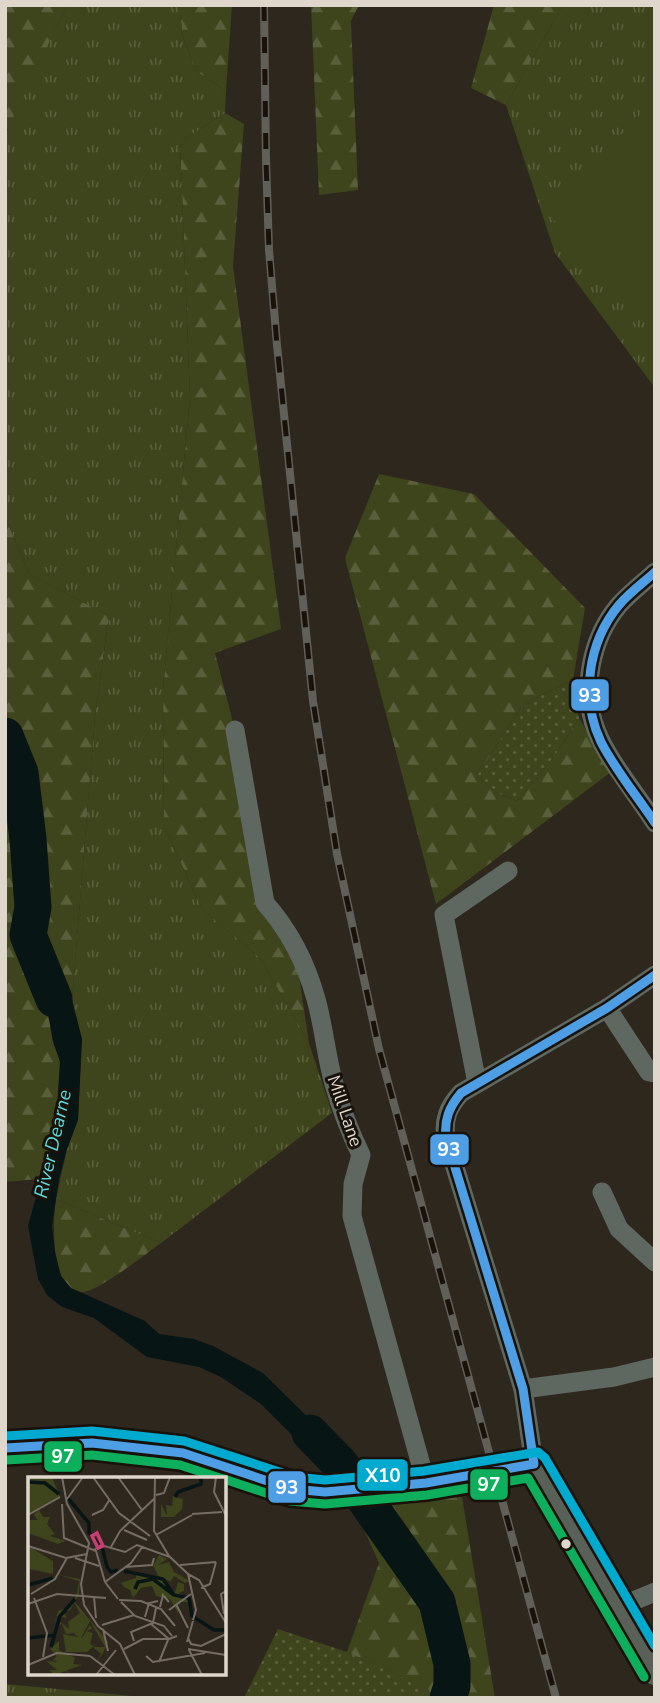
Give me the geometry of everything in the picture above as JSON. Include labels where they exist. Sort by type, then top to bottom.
[{"type":"main road","points":[[5,1448],[92,1443],[183,1453],[292,1489],[337,1491],[426,1483],[534,1464],[655,1671]]},
{"type":"street","points":[[655,572],[618,606],[603,633],[591,660],[589,705],[597,732],[605,747],[655,823]]},
{"type":"street","name":"Mill Lane","points":[[241,739],[265,903],[282,921],[309,978],[333,1082],[348,1128],[361,1155],[354,1184],[352,1216],[426,1483]]},
{"type":"street","points":[[477,1083],[444,915],[508,871]]},
{"type":"street","points":[[534,1464],[523,1389],[444,1125],[453,1101],[477,1083],[607,1008],[655,975]]},
{"type":"street","points":[[607,1008],[649,1072],[655,1073]]},
{"type":"street","points":[[602,1192],[619,1229],[655,1262]]},
{"type":"street","points":[[523,1389],[614,1377],[655,1367]]},
{"type":"street","points":[[619,1606],[655,1592]]},
{"type":"green space","points":[[5,5],[67,5],[9,129],[5,129]]},
{"type":"green space","points":[[67,5],[179,5],[183,38],[197,72],[226,91],[225,113],[180,142],[190,397],[163,689],[164,826],[202,909],[260,958],[309,1043],[332,1113],[161,1243],[56,1199],[67,1149],[78,1120],[82,1039],[72,1000],[95,716],[109,616],[29,574],[5,516],[5,135]]},
{"type":"green space","points":[[179,5],[232,5],[226,91],[197,72],[183,38]]},
{"type":"green space","points":[[311,5],[359,5],[351,21],[358,190],[319,195]]},
{"type":"green space","points":[[494,5],[563,5],[506,105],[471,88]]},
{"type":"green space","points":[[563,5],[655,5],[655,388],[555,253],[506,105]]},
{"type":"green space","points":[[655,99],[655,335],[547,212]]},
{"type":"green space","points":[[225,113],[244,124],[233,266],[281,629],[215,653],[235,730],[265,903],[297,962],[309,1043],[260,958],[202,909],[164,826],[163,689],[190,397],[180,142]]},
{"type":"green space","points":[[379,474],[474,494],[585,608],[573,680],[523,704],[477,776],[495,792],[517,801],[552,760],[579,718],[611,772],[436,904],[345,558]]},
{"type":"green space","points":[[5,516],[29,574],[109,616],[95,716],[72,1000],[43,947],[31,955],[45,996],[60,1064],[55,1123],[38,1179],[5,1182]]},
{"type":"green space","points":[[573,680],[579,718],[552,760],[517,801],[495,792],[477,776],[523,704]]},
{"type":"green space","points":[[56,1199],[161,1243],[89,1291],[71,1289],[58,1268],[54,1237]]},
{"type":"green space","points":[[462,1497],[495,1698],[431,1698],[432,1691],[347,1652],[379,1563],[352,1503]]},
{"type":"green space","points":[[278,1629],[347,1652],[433,1691],[431,1698],[244,1698]]},
{"type":"green space","points":[[5,1684],[153,1698],[5,1698]]},
{"type":"water","points":[[42,946],[72,1000],[82,1039],[78,1120],[59,1179],[52,1226],[61,1276],[71,1288],[145,1321],[159,1334],[194,1339],[213,1346],[263,1373],[349,1458],[366,1469],[322,1469],[318,1461],[261,1404],[221,1377],[199,1367],[147,1357],[94,1318],[62,1307],[47,1295],[38,1279],[28,1226],[38,1190],[38,1179],[50,1151],[56,1124],[60,1061],[53,1042],[43,985],[31,955]]},
{"type":"waterway","name":"River Dearne","points":[[5,736],[20,773],[28,839],[33,907],[28,935],[54,999]]},
{"type":"waterway","name":"River Dearne","points":[[310,1433],[341,1465],[437,1602],[452,1664],[452,1686],[448,1698]]},
{"type":"railway","points":[[264,5],[269,250],[277,345],[313,701],[337,854],[379,1049],[556,1698]]},
{"type":"transit line","name":"93","points":[[655,572],[623,601],[608,620],[594,653],[589,689],[594,725],[601,742],[655,823]]},
{"type":"transit line","name":"93","points":[[5,1448],[92,1443],[183,1453],[292,1489],[325,1492],[426,1483],[534,1464],[523,1389],[446,1138],[447,1120],[453,1103],[461,1093],[607,1008],[655,975]]},
{"type":"transit line","name":"X10","points":[[5,1436],[92,1431],[184,1441],[295,1477],[325,1480],[424,1471],[538,1452],[545,1458],[655,1646]]},
{"type":"transit line","name":"97","points":[[6,1460],[92,1455],[180,1465],[217,1477]]},
{"type":"transit line","name":"97","points":[[226,1480],[290,1501],[325,1504],[427,1495],[528,1478],[644,1677]]}]
